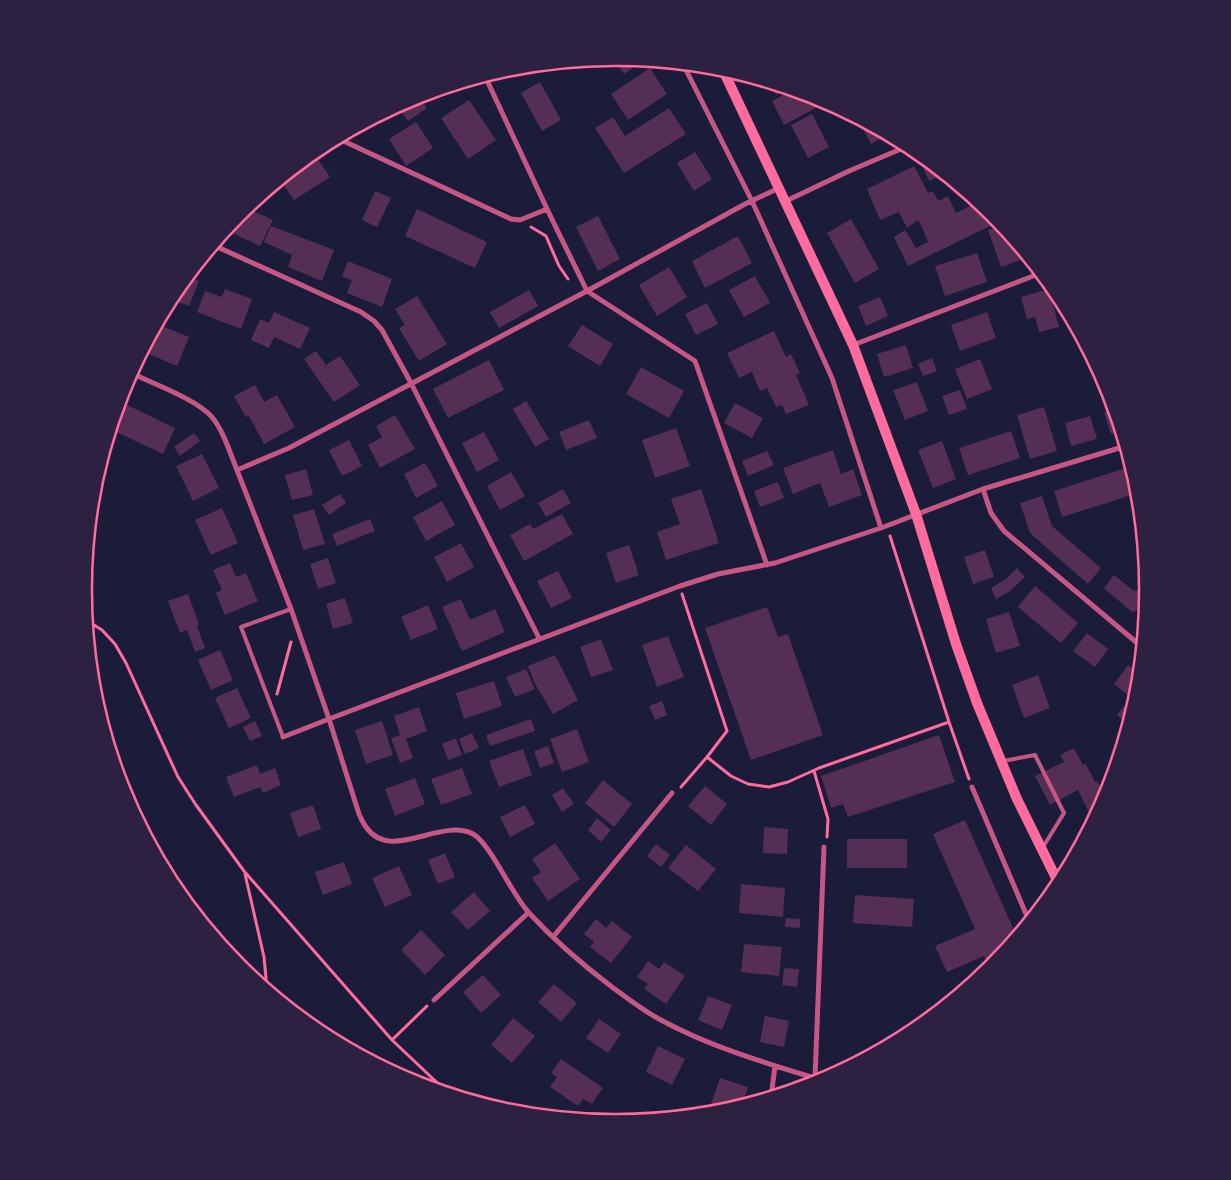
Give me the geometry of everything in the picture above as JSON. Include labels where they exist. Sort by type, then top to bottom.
[{"type":"main road","points":[[727,78],[853,345],[916,514],[965,669],[1000,762],[1055,875]]},
{"type":"street","points":[[688,72],[752,201],[832,378],[884,527]]},
{"type":"street","points":[[488,82],[587,291],[695,361],[767,565]]},
{"type":"street","points":[[345,142],[511,219],[520,220],[547,208]]},
{"type":"street","points":[[786,201],[898,150]]},
{"type":"street","points":[[237,470],[290,448],[779,188]]},
{"type":"street","points":[[219,249],[361,312],[374,321],[382,330],[411,383],[539,638]]},
{"type":"street","points":[[853,345],[1034,276]]},
{"type":"street","points":[[138,376],[196,403],[211,416],[220,428],[291,609],[359,814],[366,828],[378,838],[396,842],[443,831],[460,830],[474,835],[486,848],[528,912],[585,966],[629,1000],[658,1019],[738,1054],[810,1076]]},
{"type":"street","points":[[283,737],[539,638],[680,586],[718,574],[767,565],[884,527],[983,489],[1119,448]]},
{"type":"street","points":[[983,489],[991,513],[1004,531],[1136,642]]},
{"type":"street","points":[[972,787],[1026,915]]},
{"type":"street","points":[[553,937],[672,793]]},
{"type":"street","points":[[815,1074],[824,847]]},
{"type":"street","points":[[434,1000],[528,912]]},
{"type":"street","points":[[772,1090],[775,1066]]},
{"type":"lane","points":[[283,737],[241,627],[291,609]]},
{"type":"lane","points":[[1000,762],[1035,755],[1064,813],[1041,849]]},
{"type":"path","points":[[520,220],[546,236],[558,266],[568,279],[587,291]]},
{"type":"path","points":[[884,527],[972,787]]},
{"type":"path","points":[[672,793],[684,785],[727,731],[680,586]]},
{"type":"path","points":[[93,624],[102,630],[115,644],[126,663],[178,777],[244,871],[392,1040],[436,1082]]},
{"type":"path","points":[[272,709],[296,624]]},
{"type":"path","points":[[707,758],[731,776],[748,784],[769,788],[949,722]]},
{"type":"path","points":[[814,771],[828,819],[827,841],[824,847]]},
{"type":"path","points":[[244,871],[264,957],[265,980]]},
{"type":"path","points":[[392,1040],[434,1000]]},
{"type":"building","points":[[619,66],[635,67],[624,74]]},
{"type":"building","points":[[650,68],[667,94],[628,120],[611,94]]},
{"type":"building","points":[[540,82],[561,120],[542,131],[521,93]]},
{"type":"building","points":[[784,94],[818,107],[784,125],[772,101]]},
{"type":"building","points":[[469,100],[496,140],[468,159],[441,118]]},
{"type":"building","points":[[424,103],[427,108],[408,121],[402,112]]},
{"type":"building","points":[[669,108],[686,134],[624,173],[595,128],[613,117],[625,136]]},
{"type":"building","points":[[812,114],[829,147],[808,158],[791,125]]},
{"type":"building","points":[[416,122],[433,148],[406,166],[389,139]]},
{"type":"building","points":[[863,128],[881,139],[871,144]]},
{"type":"building","points":[[695,152],[712,179],[694,191],[677,163]]},
{"type":"building","points":[[318,160],[330,177],[294,200],[284,185]]},
{"type":"building","points":[[914,166],[928,193],[933,191],[938,201],[948,196],[956,213],[971,206],[991,225],[908,266],[894,237],[905,230],[916,248],[928,242],[922,227],[918,220],[907,228],[899,212],[880,220],[867,189]]},
{"type":"building","points":[[922,166],[938,177],[929,181]]},
{"type":"building","points":[[375,191],[391,198],[377,227],[362,220]]},
{"type":"building","points":[[417,209],[487,242],[475,268],[405,236]]},
{"type":"building","points":[[254,211],[273,220],[260,246],[233,233]]},
{"type":"building","points":[[598,216],[620,259],[598,271],[576,227]]},
{"type":"building","points":[[851,219],[879,269],[855,283],[827,233]]},
{"type":"building","points":[[271,226],[334,250],[322,281],[288,267],[292,255],[264,242]]},
{"type":"building","points":[[994,228],[1021,260],[1001,267],[988,230]]},
{"type":"building","points":[[738,236],[752,263],[705,288],[692,261]]},
{"type":"building","points":[[977,253],[987,282],[945,296],[935,266]]},
{"type":"building","points":[[348,261],[392,279],[382,307],[347,293],[352,280],[342,276]]},
{"type":"building","points":[[669,267],[687,297],[657,316],[639,285]]},
{"type":"building","points":[[755,276],[770,303],[744,317],[729,290]]},
{"type":"building","points":[[194,279],[199,281],[189,306],[178,302]]},
{"type":"building","points":[[225,289],[252,299],[241,329],[197,312],[205,291],[222,297]]},
{"type":"building","points":[[529,290],[538,306],[499,328],[490,312]]},
{"type":"building","points":[[1045,290],[1052,301],[1059,327],[1039,332],[1035,317],[1027,319],[1021,297]]},
{"type":"building","points":[[417,296],[447,344],[419,361],[399,328],[405,325],[395,309]]},
{"type":"building","points":[[880,297],[888,316],[866,326],[858,306]]},
{"type":"building","points":[[707,303],[718,324],[696,335],[685,314]]},
{"type":"building","points":[[274,312],[310,328],[300,349],[274,337],[269,348],[251,340],[260,319],[269,323]]},
{"type":"building","points":[[987,312],[996,338],[960,351],[951,325]]},
{"type":"building","points":[[582,325],[613,344],[600,366],[568,346]]},
{"type":"building","points":[[163,326],[189,337],[177,366],[148,354]]},
{"type":"building","points":[[774,331],[786,357],[791,354],[800,373],[796,375],[809,405],[786,414],[782,405],[776,407],[767,388],[760,391],[752,372],[739,378],[727,353]]},
{"type":"building","points":[[906,345],[913,368],[884,377],[877,354]]},
{"type":"building","points":[[316,351],[326,365],[340,356],[360,385],[334,402],[304,359]]},
{"type":"building","points":[[932,358],[937,371],[923,376],[918,364]]},
{"type":"building","points":[[980,359],[992,389],[967,399],[955,369]]},
{"type":"building","points":[[489,360],[504,390],[448,418],[433,389]]},
{"type":"building","points":[[641,367],[684,391],[669,418],[626,394]]},
{"type":"building","points":[[917,382],[928,411],[905,420],[893,390]]},
{"type":"building","points":[[255,385],[264,402],[277,395],[295,427],[264,444],[249,416],[246,417],[234,396]]},
{"type":"building","points":[[960,390],[967,409],[949,415],[942,396]]},
{"type":"building","points":[[526,401],[549,439],[535,447],[513,409]]},
{"type":"building","points":[[735,403],[763,418],[752,438],[724,423]]},
{"type":"building","points":[[127,405],[175,428],[163,454],[117,432]]},
{"type":"building","points":[[1044,407],[1057,451],[1030,459],[1017,415]]},
{"type":"building","points":[[1107,411],[1114,433],[1111,434],[1104,412]]},
{"type":"building","points":[[395,415],[415,449],[380,468],[368,445],[382,437],[376,426]]},
{"type":"building","points":[[1090,416],[1097,439],[1071,446],[1065,423]]},
{"type":"building","points":[[589,420],[597,438],[566,450],[559,432]]},
{"type":"building","points":[[676,428],[690,466],[655,478],[642,440]]},
{"type":"building","points":[[1011,431],[1020,458],[968,475],[959,448]]},
{"type":"building","points":[[484,432],[499,460],[477,472],[462,443]]},
{"type":"building","points":[[194,433],[200,441],[180,456],[174,447]]},
{"type":"building","points":[[349,440],[362,466],[342,476],[329,450]]},
{"type":"building","points":[[942,441],[956,479],[933,488],[918,450]]},
{"type":"building","points":[[833,450],[841,474],[853,469],[862,495],[829,507],[820,483],[793,494],[783,468]]},
{"type":"building","points":[[767,451],[774,465],[748,476],[742,461]]},
{"type":"building","points":[[202,454],[219,488],[193,501],[176,466]]},
{"type":"building","points":[[425,463],[438,486],[416,498],[404,474]]},
{"type":"building","points":[[1124,468],[1130,495],[1062,517],[1054,491]]},
{"type":"building","points":[[306,469],[313,495],[292,500],[285,475]]},
{"type":"building","points":[[511,472],[525,496],[500,510],[487,486]]},
{"type":"building","points":[[778,482],[784,498],[760,507],[754,491]]},
{"type":"building","points":[[563,489],[571,503],[546,517],[538,503]]},
{"type":"building","points":[[701,489],[719,543],[666,560],[657,532],[680,524],[671,499]]},
{"type":"building","points":[[340,494],[346,503],[329,515],[322,505]]},
{"type":"building","points":[[1042,496],[1052,526],[1101,568],[1088,584],[1030,533],[1020,503]]},
{"type":"building","points":[[442,501],[455,525],[426,541],[413,517]]},
{"type":"building","points":[[222,508],[238,543],[211,555],[195,520]]},
{"type":"building","points":[[314,509],[325,544],[303,550],[293,515]]},
{"type":"building","points":[[562,514],[573,534],[524,561],[510,535],[530,524],[533,529]]},
{"type":"building","points":[[370,519],[375,531],[337,546],[332,534]]},
{"type":"building","points":[[461,543],[474,567],[447,582],[434,557]]},
{"type":"building","points":[[629,545],[639,575],[616,583],[606,553]]},
{"type":"building","points":[[985,550],[994,577],[973,584],[964,557]]},
{"type":"building","points":[[328,558],[336,583],[318,589],[310,564]]},
{"type":"building","points":[[230,563],[236,577],[246,573],[258,601],[225,615],[216,593],[222,590],[213,570]]},
{"type":"building","points":[[1017,568],[1025,577],[1010,591],[996,599],[991,588],[1006,579]]},
{"type":"building","points":[[558,571],[572,598],[551,608],[537,581]]},
{"type":"building","points":[[1114,575],[1134,591],[1139,590],[1138,610],[1132,612],[1104,588]]},
{"type":"building","points":[[1035,586],[1078,623],[1061,643],[1018,607]]},
{"type":"building","points":[[188,594],[205,648],[195,652],[187,630],[180,633],[168,601]]},
{"type":"building","points":[[345,598],[353,623],[333,629],[326,604]]},
{"type":"building","points":[[461,599],[470,620],[495,609],[505,632],[462,651],[442,607]]},
{"type":"building","points":[[428,605],[438,629],[411,640],[401,617]]},
{"type":"building","points":[[767,607],[778,637],[788,634],[823,735],[751,760],[705,628]]},
{"type":"building","points":[[1009,612],[1020,646],[996,653],[986,619]]},
{"type":"building","points":[[1087,633],[1108,649],[1095,667],[1073,651]]},
{"type":"building","points":[[668,636],[684,677],[657,687],[642,645]]},
{"type":"building","points":[[601,639],[613,670],[591,677],[580,647]]},
{"type":"building","points":[[220,650],[233,680],[211,690],[198,660]]},
{"type":"building","points":[[555,655],[578,700],[553,714],[535,684],[528,666]]},
{"type":"building","points":[[1128,665],[1133,669],[1128,695],[1114,684]]},
{"type":"building","points":[[526,669],[535,689],[515,697],[506,677]]},
{"type":"building","points":[[1038,675],[1050,708],[1024,718],[1012,685]]},
{"type":"building","points":[[494,681],[502,706],[464,719],[456,693]]},
{"type":"building","points":[[237,688],[251,718],[229,728],[215,698]]},
{"type":"building","points":[[662,701],[667,715],[655,720],[649,706]]},
{"type":"building","points":[[1125,705],[1126,706],[1122,720],[1117,715]]},
{"type":"building","points":[[419,707],[427,731],[406,739],[413,758],[400,763],[391,738],[400,735],[394,716]]},
{"type":"building","points":[[531,719],[535,731],[490,746],[486,735]]},
{"type":"building","points":[[255,721],[262,736],[250,741],[243,727]]},
{"type":"building","points":[[382,721],[393,755],[366,764],[355,730]]},
{"type":"building","points":[[577,729],[589,762],[562,772],[550,739]]},
{"type":"building","points":[[472,733],[479,748],[465,754],[459,739]]},
{"type":"building","points":[[939,735],[955,782],[848,817],[843,804],[831,808],[821,776]]},
{"type":"building","points":[[456,738],[462,755],[448,760],[442,744]]},
{"type":"building","points":[[548,746],[554,763],[540,768],[534,751]]},
{"type":"building","points":[[1074,748],[1083,765],[1086,764],[1095,782],[1097,781],[1100,787],[1089,812],[1078,790],[1050,805],[1035,776],[1064,762],[1060,755]]},
{"type":"building","points":[[523,749],[532,775],[499,787],[489,761]]},
{"type":"building","points":[[257,765],[260,774],[275,768],[281,785],[263,793],[260,787],[234,797],[226,777]]},
{"type":"building","points":[[462,768],[472,794],[441,805],[431,779]]},
{"type":"building","points":[[415,778],[425,804],[395,816],[385,789]]},
{"type":"building","points":[[603,780],[632,804],[614,827],[585,803]]},
{"type":"building","points":[[705,786],[727,804],[711,825],[688,806]]},
{"type":"building","points":[[563,788],[574,804],[562,812],[552,795]]},
{"type":"building","points":[[313,805],[321,829],[298,837],[290,813]]},
{"type":"building","points":[[525,805],[535,824],[510,837],[500,817]]},
{"type":"building","points":[[597,818],[611,830],[601,842],[588,830]]},
{"type":"building","points":[[965,820],[1014,929],[986,960],[984,956],[947,972],[935,946],[975,929],[933,834]]},
{"type":"building","points":[[764,827],[788,829],[787,854],[763,853]]},
{"type":"building","points":[[847,839],[907,839],[907,868],[847,868]]},
{"type":"building","points":[[555,843],[580,879],[548,901],[532,878],[541,872],[532,859]]},
{"type":"building","points":[[656,844],[670,855],[661,867],[647,856]]},
{"type":"building","points":[[686,845],[716,869],[698,891],[668,868]]},
{"type":"building","points":[[445,853],[455,877],[438,884],[428,860]]},
{"type":"building","points":[[344,862],[352,884],[323,895],[315,872]]},
{"type":"building","points":[[399,866],[412,895],[385,907],[372,878]]},
{"type":"building","points":[[741,884],[785,888],[783,917],[739,913]]},
{"type":"building","points":[[474,892],[490,911],[468,930],[451,912]]},
{"type":"building","points":[[855,895],[914,899],[912,927],[853,923]]},
{"type":"building","points":[[786,918],[800,919],[800,928],[785,927]]},
{"type":"building","points":[[596,919],[606,928],[612,921],[632,937],[611,963],[590,947],[594,942],[584,934]]},
{"type":"building","points":[[421,930],[445,955],[425,975],[401,950]]},
{"type":"building","points":[[744,944],[782,947],[779,976],[741,972]]},
{"type":"building","points":[[648,961],[659,969],[664,962],[685,976],[666,1004],[644,989],[648,984],[637,977]]},
{"type":"building","points":[[784,968],[799,969],[797,987],[782,985]]},
{"type":"building","points":[[483,975],[501,995],[481,1013],[463,992]]},
{"type":"building","points":[[554,984],[577,1003],[561,1022],[538,1002]]},
{"type":"building","points":[[708,996],[732,1005],[722,1030],[698,1020]]},
{"type":"building","points":[[765,1016],[789,1021],[784,1047],[760,1042]]},
{"type":"building","points":[[513,1018],[535,1036],[512,1063],[491,1045]]},
{"type":"building","points":[[599,1019],[621,1034],[608,1053],[586,1038]]},
{"type":"building","points":[[658,1046],[685,1059],[672,1085],[646,1072]]},
{"type":"building","points":[[561,1059],[603,1088],[592,1104],[583,1099],[578,1106],[550,1087],[557,1077],[551,1073]]},
{"type":"building","points":[[720,1078],[748,1087],[744,1098],[711,1104]]}]
